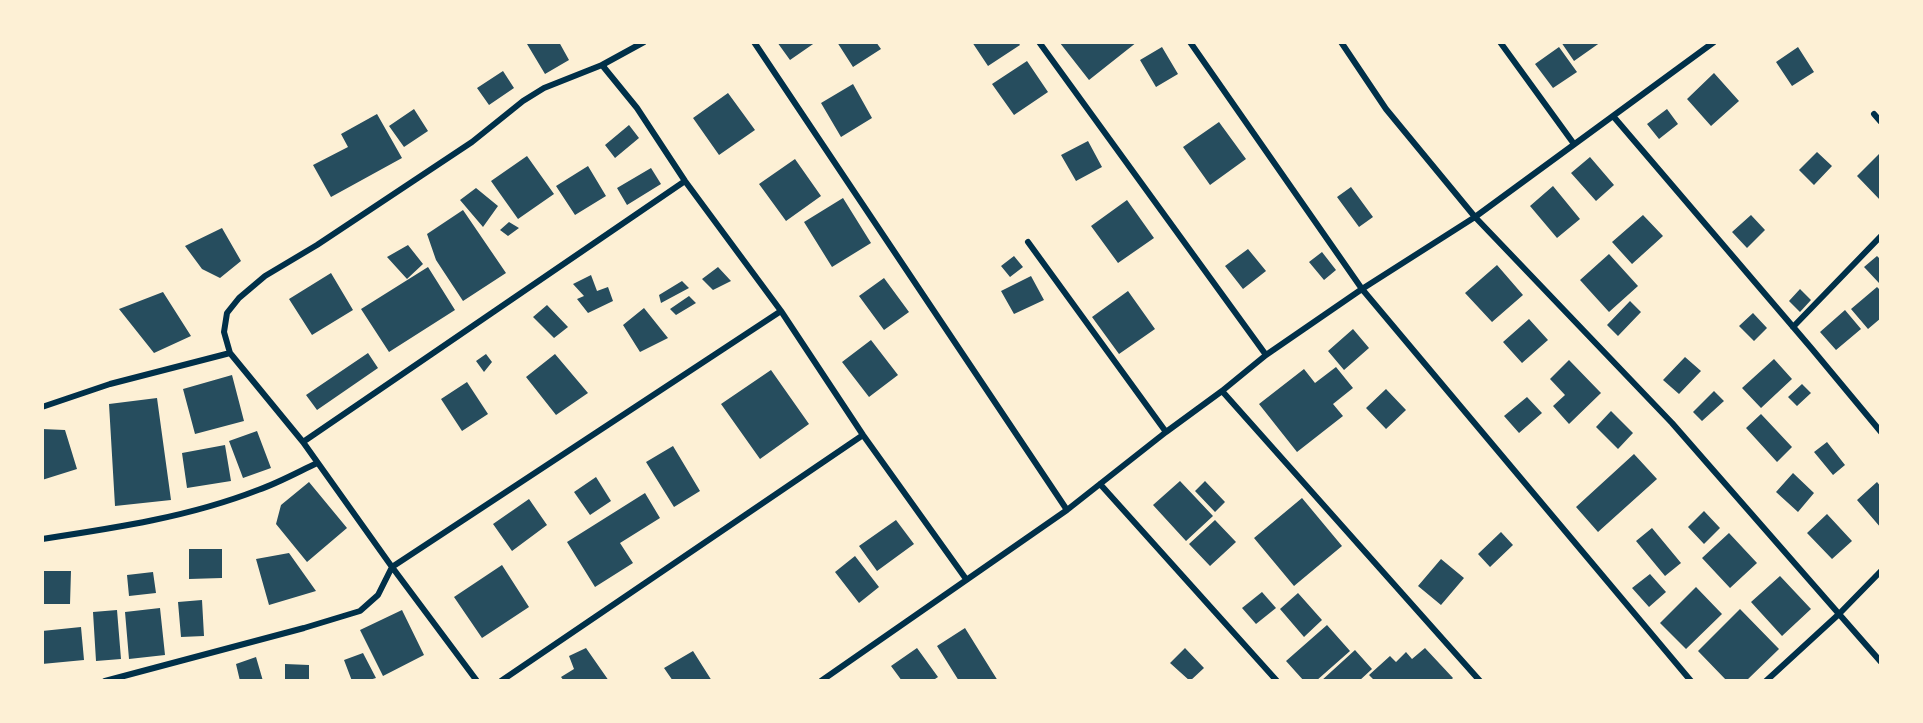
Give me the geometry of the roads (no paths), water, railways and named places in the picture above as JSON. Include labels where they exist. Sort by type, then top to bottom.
[{"type":"street","points":[[477,681],[303,442],[230,353],[224,332],[227,313],[239,298],[265,276],[317,245],[472,142],[537,92],[602,65],[644,42]]},
{"type":"street","points":[[754,42],[1067,510]]},
{"type":"street","points":[[1039,42],[1266,355]]},
{"type":"street","points":[[1190,42],[1362,289],[1691,681]]},
{"type":"street","points":[[1341,42],[1386,110],[1475,217],[1672,423],[1881,662]]},
{"type":"street","points":[[1500,42],[1574,144]]},
{"type":"street","points":[[821,681],[1067,510],[1266,355],[1362,289],[1475,217],[1714,42]]},
{"type":"street","points":[[602,65],[637,108],[685,181],[782,311],[862,435],[966,579]]},
{"type":"street","points":[[1874,114],[1881,122]]},
{"type":"street","points":[[1613,116],[1881,432]]},
{"type":"street","points":[[303,442],[685,181]]},
{"type":"street","points":[[1793,327],[1881,236]]},
{"type":"street","points":[[1028,243],[1166,432]]},
{"type":"street","points":[[105,681],[360,611],[378,595],[392,567],[782,311]]},
{"type":"street","points":[[42,407],[110,384],[230,353]]},
{"type":"street","points":[[1222,391],[1480,681]]},
{"type":"street","points":[[501,681],[862,435]]},
{"type":"street","points":[[42,539],[123,527],[199,509],[258,490],[317,463]]},
{"type":"street","points":[[1100,484],[1277,681]]},
{"type":"street","points":[[1766,681],[1839,614],[1881,571]]}]
